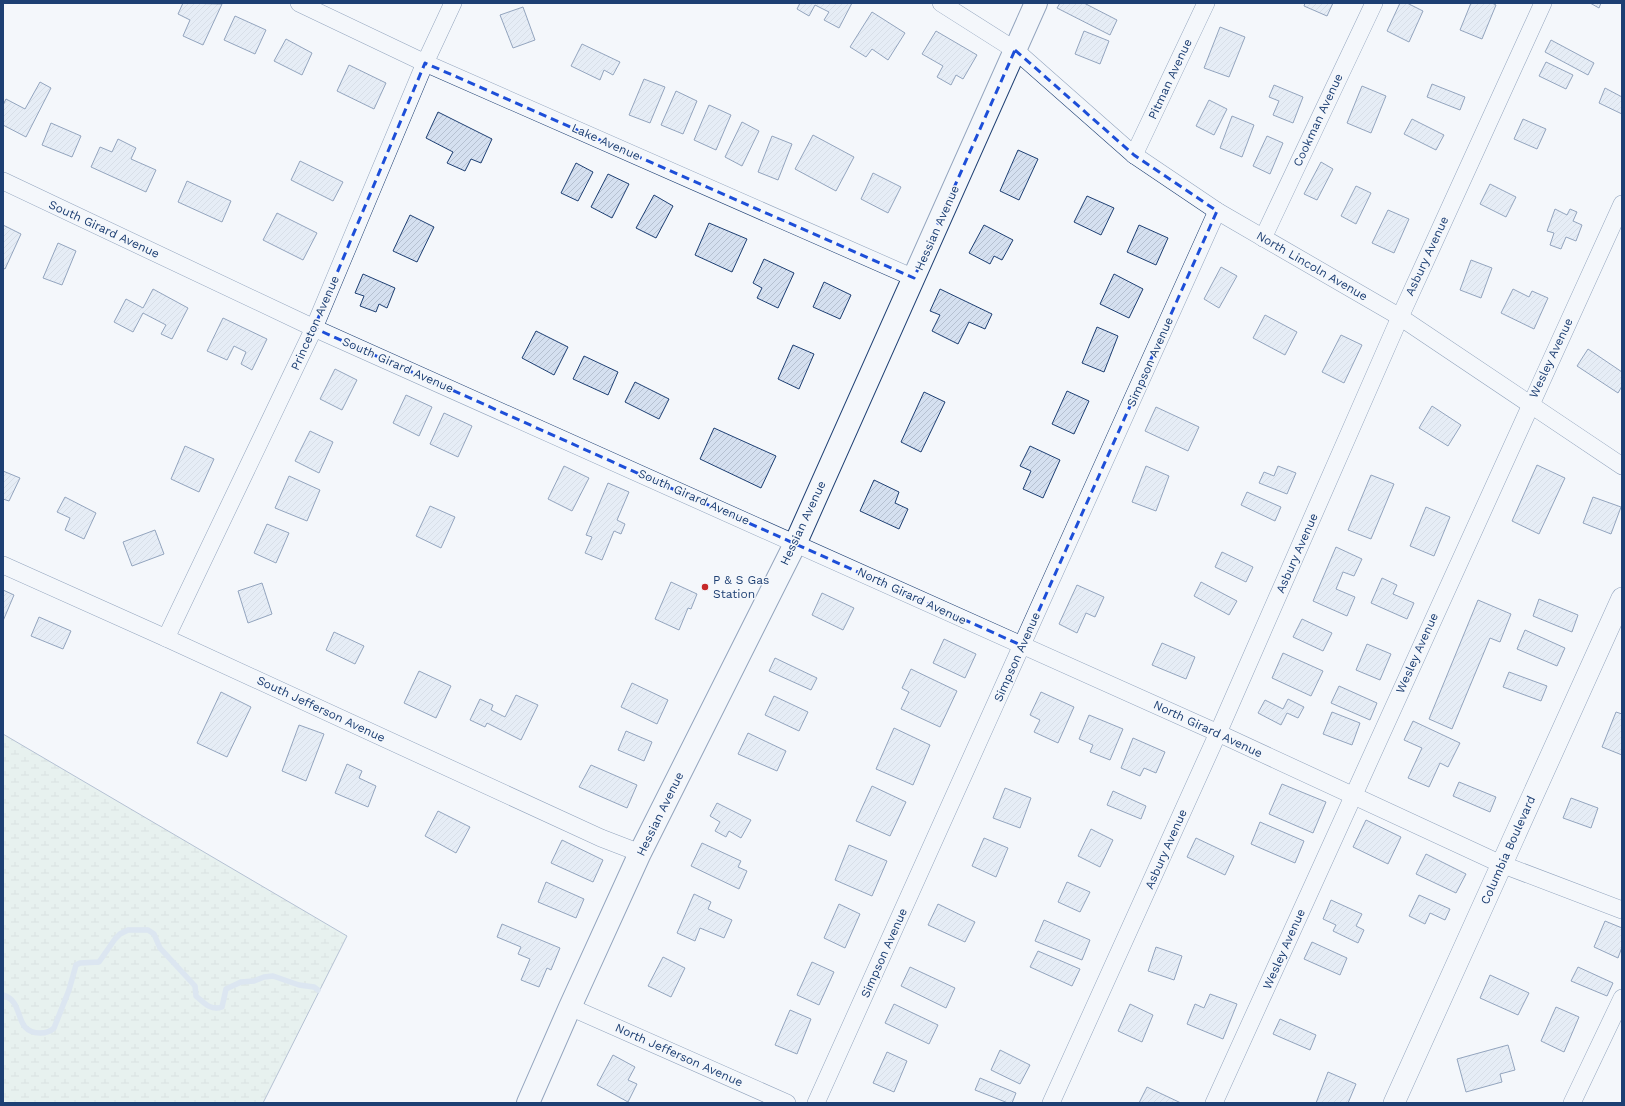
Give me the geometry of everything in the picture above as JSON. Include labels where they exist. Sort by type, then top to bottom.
[{"type":"main road","name":"Hessian Avenue","points":[[528,1103],[640,853],[796,542],[1036,3]]},
{"type":"street","name":"Lake Avenue","points":[[299,3],[425,63],[914,278]]},
{"type":"street","name":"Princeton Avenue","points":[[166,638],[314,328],[425,63],[453,3]]},
{"type":"street","name":"North Lincoln Avenue","points":[[941,3],[1015,50],[1134,155],[1217,211],[1400,317],[1530,406],[1622,466]]},
{"type":"street","name":"Pitman Avenue","points":[[1134,155],[1206,3]]},
{"type":"street","name":"Cookman Avenue","points":[[1263,238],[1374,3]]},
{"type":"street","name":"Asbury Avenue","points":[[1051,1103],[1218,733],[1400,317],[1543,3]]},
{"type":"street","name":"South Girard Avenue","points":[[3,181],[314,328],[796,542]]},
{"type":"street","name":"Wesley Avenue","points":[[1214,1103],[1622,204]]},
{"type":"street","name":"Simpson Avenue","points":[[816,1103],[1023,646],[1217,211]]},
{"type":"street","name":"North Girard Avenue","points":[[796,542],[1218,733],[1501,864],[1622,910]]},
{"type":"street","name":"South Jefferson Avenue","points":[[3,565],[166,638],[601,838],[640,853]]},
{"type":"street","name":"Columbia Boulevard","points":[[1394,1103],[1622,598]]},
{"type":"street","points":[[1572,1103],[1622,998]]},
{"type":"street","name":"North Jefferson Avenue","points":[[570,1007],[788,1103]]},
{"type":"highlighted area","points":[[1015,50],[1134,155],[1217,211],[1023,646],[314,328],[425,63],[914,278]]},
{"type":"green space","points":[[3,734],[347,936],[263,1103],[3,1103]]},
{"type":"building","points":[[183,3],[222,4],[203,45],[183,36],[190,20],[178,14]]},
{"type":"building","points":[[800,3],[852,3],[839,28],[824,20],[829,12],[815,5],[809,16],[797,9]]},
{"type":"building","points":[[1060,3],[1084,3],[1117,20],[1110,35],[1057,8]]},
{"type":"building","points":[[1305,3],[1333,3],[1327,16],[1304,6]]},
{"type":"building","points":[[1400,3],[1407,3],[1423,11],[1409,42],[1387,31]]},
{"type":"building","points":[[1471,3],[1492,3],[1496,5],[1482,39],[1460,30]]},
{"type":"building","points":[[1590,3],[1601,3],[1599,8]]},
{"type":"building","points":[[523,7],[535,40],[513,48],[500,15]]},
{"type":"building","points":[[872,12],[905,33],[888,60],[872,49],[866,57],[850,47]]},
{"type":"building","points":[[235,16],[266,30],[255,54],[224,40]]},
{"type":"building","points":[[1220,27],[1245,37],[1229,77],[1204,68]]},
{"type":"building","points":[[936,31],[977,55],[963,79],[956,75],[951,85],[937,77],[943,66],[922,54]]},
{"type":"building","points":[[1084,31],[1109,41],[1100,64],[1075,54]]},
{"type":"building","points":[[286,39],[312,53],[302,75],[274,61]]},
{"type":"building","points":[[1551,40],[1594,63],[1588,75],[1545,52]]},
{"type":"building","points":[[582,44],[620,62],[613,75],[604,70],[600,80],[571,66]]},
{"type":"building","points":[[1546,62],[1573,75],[1566,89],[1539,76]]},
{"type":"building","points":[[349,65],[386,83],[374,109],[337,91]]},
{"type":"building","points":[[644,79],[665,87],[650,123],[629,115]]},
{"type":"building","points":[[40,82],[51,88],[26,137],[3,125],[3,105],[6,99],[25,109]]},
{"type":"building","points":[[1432,84],[1465,97],[1460,110],[1427,97]]},
{"type":"building","points":[[1274,85],[1303,97],[1293,123],[1273,115],[1279,101],[1269,97]]},
{"type":"building","points":[[1362,86],[1386,96],[1371,133],[1347,123]]},
{"type":"building","points":[[1605,88],[1622,97],[1622,114],[1599,103]]},
{"type":"building","points":[[676,91],[697,101],[683,134],[661,125]]},
{"type":"building","points":[[1209,100],[1227,109],[1214,135],[1196,126]]},
{"type":"building","points":[[709,105],[731,115],[716,150],[694,140]]},
{"type":"building","points":[[438,112],[492,139],[481,163],[471,159],[465,171],[447,163],[453,152],[426,138]]},
{"type":"building","points":[[1232,116],[1254,125],[1242,157],[1220,148]]},
{"type":"building","points":[[1412,119],[1444,135],[1436,150],[1404,134]]},
{"type":"building","points":[[1523,119],[1546,129],[1537,149],[1514,139]]},
{"type":"building","points":[[742,122],[759,131],[742,166],[725,157]]},
{"type":"building","points":[[51,123],[81,136],[72,157],[42,145]]},
{"type":"building","points":[[813,135],[854,157],[836,191],[795,169]]},
{"type":"building","points":[[772,136],[792,144],[778,180],[758,172]]},
{"type":"building","points":[[1267,136],[1283,143],[1270,174],[1253,166]]},
{"type":"building","points":[[118,139],[136,148],[131,159],[156,170],[146,192],[91,167],[100,147],[112,152]]},
{"type":"building","points":[[1018,150],[1038,159],[1019,200],[1000,191]]},
{"type":"building","points":[[300,161],[343,182],[333,201],[291,180]]},
{"type":"building","points":[[1321,162],[1333,169],[1317,200],[1304,194]]},
{"type":"building","points":[[576,163],[593,172],[578,201],[561,193]]},
{"type":"building","points":[[873,173],[901,187],[888,213],[861,199]]},
{"type":"building","points":[[608,174],[629,184],[612,218],[591,207]]},
{"type":"building","points":[[187,181],[231,201],[222,222],[178,202]]},
{"type":"building","points":[[1490,184],[1516,197],[1506,217],[1480,204]]},
{"type":"building","points":[[1356,186],[1371,193],[1356,224],[1341,216]]},
{"type":"building","points":[[654,195],[673,206],[656,238],[636,228]]},
{"type":"building","points":[[1087,196],[1114,208],[1101,235],[1074,222]]},
{"type":"building","points":[[1555,209],[1567,215],[1570,209],[1577,212],[1573,221],[1582,225],[1576,241],[1566,237],[1561,249],[1550,245],[1554,233],[1547,231]]},
{"type":"building","points":[[1388,210],[1409,219],[1394,253],[1372,243]]},
{"type":"building","points":[[277,213],[317,233],[303,260],[263,240]]},
{"type":"building","points":[[410,215],[434,227],[417,262],[393,251]]},
{"type":"building","points":[[709,223],[747,239],[732,272],[695,255]]},
{"type":"building","points":[[3,225],[21,234],[5,269],[3,268]]},
{"type":"building","points":[[984,225],[1013,240],[1002,260],[994,256],[990,264],[969,253]]},
{"type":"building","points":[[1139,225],[1168,238],[1156,265],[1127,252]]},
{"type":"building","points":[[58,243],[76,251],[62,285],[43,278]]},
{"type":"building","points":[[764,259],[794,273],[778,308],[757,298],[762,288],[753,283]]},
{"type":"building","points":[[1471,260],[1492,268],[1481,298],[1460,290]]},
{"type":"building","points":[[1221,267],[1237,276],[1219,308],[1204,299]]},
{"type":"building","points":[[363,274],[395,288],[387,308],[379,304],[376,312],[360,306],[364,296],[355,293]]},
{"type":"building","points":[[1114,274],[1143,289],[1129,318],[1100,304]]},
{"type":"building","points":[[824,282],[851,295],[840,319],[813,307]]},
{"type":"building","points":[[153,289],[188,308],[172,339],[161,334],[166,325],[143,313],[133,332],[114,322],[126,299],[143,308]]},
{"type":"building","points":[[940,289],[992,314],[985,329],[969,322],[958,344],[932,331],[940,315],[930,311]]},
{"type":"building","points":[[1513,289],[1529,297],[1532,291],[1548,298],[1534,329],[1501,313]]},
{"type":"building","points":[[1265,315],[1297,332],[1285,355],[1253,338]]},
{"type":"building","points":[[223,318],[267,339],[252,370],[241,364],[246,352],[234,346],[227,360],[207,351]]},
{"type":"building","points":[[1097,327],[1118,336],[1104,372],[1082,363]]},
{"type":"building","points":[[536,331],[568,347],[554,375],[522,358]]},
{"type":"building","points":[[1341,335],[1362,345],[1344,383],[1322,372]]},
{"type":"building","points":[[793,345],[814,354],[799,389],[778,379]]},
{"type":"building","points":[[1588,349],[1622,372],[1622,386],[1618,393],[1577,366]]},
{"type":"building","points":[[584,356],[618,372],[608,395],[573,379]]},
{"type":"building","points":[[335,369],[357,380],[342,410],[320,399]]},
{"type":"building","points":[[635,382],[669,399],[659,419],[625,402]]},
{"type":"building","points":[[1067,391],[1089,401],[1074,434],[1052,424]]},
{"type":"building","points":[[924,392],[945,402],[921,452],[901,442]]},
{"type":"building","points":[[406,395],[432,407],[419,436],[393,423]]},
{"type":"building","points":[[1432,406],[1461,425],[1448,446],[1419,428]]},
{"type":"building","points":[[1156,407],[1199,427],[1188,451],[1145,431]]},
{"type":"building","points":[[444,413],[472,426],[458,457],[430,444]]},
{"type":"building","points":[[714,428],[776,456],[761,488],[700,459]]},
{"type":"building","points":[[310,431],[333,442],[319,473],[295,461]]},
{"type":"building","points":[[185,446],[214,459],[199,492],[171,479]]},
{"type":"building","points":[[1030,446],[1060,460],[1043,498],[1023,489],[1031,471],[1020,466]]},
{"type":"building","points":[[1537,465],[1565,478],[1539,534],[1512,521]]},
{"type":"building","points":[[564,466],[589,478],[572,511],[548,499]]},
{"type":"building","points":[[1146,466],[1169,476],[1156,511],[1132,502]]},
{"type":"building","points":[[1278,466],[1296,473],[1287,494],[1259,483],[1264,472],[1274,476]]},
{"type":"building","points":[[3,471],[20,478],[9,501],[3,499]]},
{"type":"building","points":[[1371,475],[1394,484],[1371,539],[1348,530]]},
{"type":"building","points":[[289,476],[320,490],[307,521],[275,508]]},
{"type":"building","points":[[874,480],[899,492],[895,503],[908,509],[899,529],[860,511]]},
{"type":"building","points":[[608,483],[629,492],[617,520],[625,524],[621,534],[614,531],[602,560],[585,553],[592,537],[586,535]]},
{"type":"building","points":[[1247,492],[1281,507],[1275,521],[1241,505]]},
{"type":"building","points":[[65,497],[96,513],[84,539],[65,530],[70,518],[57,512]]},
{"type":"building","points":[[1593,497],[1621,507],[1611,534],[1583,523]]},
{"type":"building","points":[[430,506],[455,517],[441,548],[416,536]]},
{"type":"building","points":[[1426,507],[1450,517],[1434,556],[1410,546]]},
{"type":"building","points":[[267,524],[289,533],[276,563],[254,553]]},
{"type":"building","points":[[155,530],[164,554],[132,566],[123,542]]},
{"type":"building","points":[[1336,547],[1362,559],[1354,576],[1343,572],[1336,589],[1355,597],[1347,616],[1313,601]]},
{"type":"building","points":[[1222,552],[1253,567],[1246,582],[1215,567]]},
{"type":"building","points":[[1382,578],[1397,585],[1393,594],[1414,603],[1407,619],[1371,603]]},
{"type":"building","points":[[671,582],[697,594],[691,609],[688,608],[679,630],[655,619]]},
{"type":"building","points":[[1201,582],[1237,601],[1229,615],[1194,596]]},
{"type":"building","points":[[262,583],[272,614],[248,623],[238,591]]},
{"type":"building","points":[[1077,585],[1104,597],[1095,617],[1086,613],[1077,633],[1059,624]]},
{"type":"building","points":[[3,590],[14,595],[3,621]]},
{"type":"building","points":[[822,593],[854,608],[843,630],[812,615]]},
{"type":"building","points":[[1539,599],[1578,615],[1572,632],[1533,616]]},
{"type":"building","points":[[1478,600],[1511,614],[1500,642],[1490,638],[1452,729],[1429,719]]},
{"type":"building","points":[[39,617],[71,631],[63,649],[31,636]]},
{"type":"building","points":[[1302,619],[1332,633],[1323,651],[1293,637]]},
{"type":"building","points":[[1525,630],[1565,648],[1557,666],[1517,649]]},
{"type":"building","points":[[334,632],[364,646],[355,664],[326,650]]},
{"type":"building","points":[[944,639],[976,654],[965,678],[933,663]]},
{"type":"building","points":[[1162,643],[1195,657],[1186,679],[1152,665]]},
{"type":"building","points":[[1367,644],[1391,654],[1380,680],[1356,670]]},
{"type":"building","points":[[1283,653],[1323,671],[1311,696],[1272,678]]},
{"type":"building","points":[[775,658],[817,678],[811,690],[769,671]]},
{"type":"building","points":[[911,669],[957,691],[940,727],[901,709],[909,692],[902,688]]},
{"type":"building","points":[[419,671],[451,686],[436,718],[404,703]]},
{"type":"building","points":[[1509,672],[1547,686],[1541,701],[1503,687]]},
{"type":"building","points":[[632,683],[668,700],[657,724],[621,707]]},
{"type":"building","points":[[1339,686],[1377,703],[1370,720],[1331,703]]},
{"type":"building","points":[[221,692],[251,707],[227,757],[197,743]]},
{"type":"building","points":[[1041,692],[1074,707],[1058,743],[1034,732],[1040,720],[1030,715]]},
{"type":"building","points":[[516,695],[538,705],[521,740],[487,723],[485,727],[470,720],[480,699],[493,705],[491,710],[505,717]]},
{"type":"building","points":[[774,696],[808,712],[799,731],[765,715]]},
{"type":"building","points":[[1288,699],[1304,707],[1298,718],[1287,713],[1281,725],[1258,713],[1265,700],[1283,709]]},
{"type":"building","points":[[1332,712],[1360,723],[1352,745],[1323,734]]},
{"type":"building","points":[[1616,712],[1622,714],[1622,755],[1602,747]]},
{"type":"building","points":[[1089,715],[1123,729],[1110,760],[1090,752],[1093,745],[1079,739]]},
{"type":"building","points":[[1413,721],[1460,743],[1448,767],[1440,763],[1429,787],[1408,778],[1422,748],[1404,740]]},
{"type":"building","points":[[299,725],[324,734],[306,781],[282,771]]},
{"type":"building","points":[[894,728],[930,745],[913,785],[876,769]]},
{"type":"building","points":[[626,731],[652,742],[644,761],[618,750]]},
{"type":"building","points":[[748,733],[786,751],[777,771],[738,754]]},
{"type":"building","points":[[1133,738],[1165,752],[1156,773],[1144,768],[1140,776],[1121,768]]},
{"type":"building","points":[[347,764],[362,771],[359,778],[376,786],[368,807],[335,793]]},
{"type":"building","points":[[591,765],[637,785],[627,808],[579,787]]},
{"type":"building","points":[[1459,782],[1496,797],[1490,812],[1453,796]]},
{"type":"building","points":[[1282,784],[1326,802],[1313,833],[1269,814]]},
{"type":"building","points":[[872,786],[906,802],[890,836],[856,821]]},
{"type":"building","points":[[1005,788],[1031,798],[1020,828],[993,818]]},
{"type":"building","points":[[1113,791],[1146,806],[1141,819],[1107,805]]},
{"type":"building","points":[[1571,798],[1598,808],[1591,828],[1563,818]]},
{"type":"building","points":[[717,803],[751,820],[741,838],[729,831],[726,837],[715,831],[720,822],[710,816]]},
{"type":"building","points":[[438,811],[470,827],[456,853],[425,836]]},
{"type":"building","points":[[1366,820],[1401,837],[1388,864],[1353,847]]},
{"type":"building","points":[[1260,822],[1304,841],[1295,863],[1251,844]]},
{"type":"building","points":[[1091,829],[1113,840],[1100,867],[1078,856]]},
{"type":"building","points":[[984,838],[1008,848],[996,877],[972,866]]},
{"type":"building","points":[[1196,838],[1234,856],[1225,875],[1187,857]]},
{"type":"building","points":[[562,840],[603,860],[593,882],[551,863]]},
{"type":"building","points":[[702,843],[741,861],[738,867],[747,871],[739,889],[691,866]]},
{"type":"building","points":[[849,845],[887,861],[872,896],[835,880]]},
{"type":"building","points":[[1426,854],[1466,874],[1456,893],[1416,874]]},
{"type":"building","points":[[546,882],[584,899],[576,918],[538,902]]},
{"type":"building","points":[[1067,882],[1090,892],[1080,912],[1058,902]]},
{"type":"building","points":[[694,894],[711,902],[708,909],[732,920],[724,938],[700,928],[695,941],[677,933]]},
{"type":"building","points":[[1419,895],[1450,909],[1445,920],[1430,913],[1425,924],[1409,916]]},
{"type":"building","points":[[1331,900],[1362,914],[1356,926],[1364,930],[1358,943],[1333,931],[1336,925],[1323,919]]},
{"type":"building","points":[[839,904],[860,914],[845,948],[824,938]]},
{"type":"building","points":[[938,904],[975,922],[965,942],[928,925]]},
{"type":"building","points":[[1044,920],[1090,940],[1082,960],[1035,941]]},
{"type":"building","points":[[1605,921],[1622,928],[1622,947],[1618,958],[1594,947]]},
{"type":"building","points":[[502,924],[560,948],[551,970],[547,968],[539,987],[521,980],[530,959],[518,954],[521,947],[497,937]]},
{"type":"building","points":[[1312,942],[1347,958],[1340,975],[1304,959]]},
{"type":"building","points":[[1156,947],[1182,956],[1174,980],[1148,971]]},
{"type":"building","points":[[1038,951],[1080,969],[1072,986],[1030,967]]},
{"type":"building","points":[[663,957],[685,968],[671,997],[648,986]]},
{"type":"building","points":[[812,962],[834,972],[819,1005],[797,995]]},
{"type":"building","points":[[910,967],[955,988],[946,1008],[901,986]]},
{"type":"building","points":[[1578,967],[1613,983],[1607,996],[1571,981]]},
{"type":"building","points":[[1490,975],[1529,993],[1518,1015],[1480,998]]},
{"type":"building","points":[[1210,994],[1237,1004],[1223,1039],[1187,1024],[1195,1004],[1204,1008]]},
{"type":"building","points":[[894,1004],[938,1025],[929,1044],[885,1023]]},
{"type":"building","points":[[1130,1004],[1153,1015],[1142,1042],[1118,1031]]},
{"type":"building","points":[[1556,1007],[1579,1017],[1564,1052],[1541,1041]]},
{"type":"building","points":[[790,1010],[811,1019],[797,1054],[775,1045]]},
{"type":"building","points":[[1280,1019],[1316,1035],[1310,1050],[1273,1034]]},
{"type":"building","points":[[1508,1045],[1515,1070],[1500,1074],[1502,1082],[1466,1092],[1457,1059]]},
{"type":"building","points":[[1000,1050],[1030,1065],[1020,1084],[991,1070]]},
{"type":"building","points":[[887,1052],[907,1061],[894,1092],[873,1083]]},
{"type":"building","points":[[613,1055],[635,1067],[628,1080],[637,1084],[628,1102],[597,1085]]},
{"type":"building","points":[[1328,1072],[1356,1084],[1348,1103],[1316,1103]]},
{"type":"building","points":[[980,1078],[1016,1093],[1012,1103],[1008,1103],[975,1090]]},
{"type":"building","points":[[1147,1087],[1181,1103],[1139,1103]]},
{"type":"waterway","points":[[3,995],[15,1004],[26,1028],[40,1033],[49,1031],[54,1028],[69,990],[76,965],[80,963],[99,962],[115,939],[120,934],[128,930],[148,930],[154,934],[160,948],[195,986],[196,996],[205,1004],[214,1008],[222,1007],[226,989],[241,982],[254,981],[264,977],[273,976],[299,985],[314,987],[318,990]]},
{"type":"place","name":"P & S Gas Station","points":[[705,587]]}]
